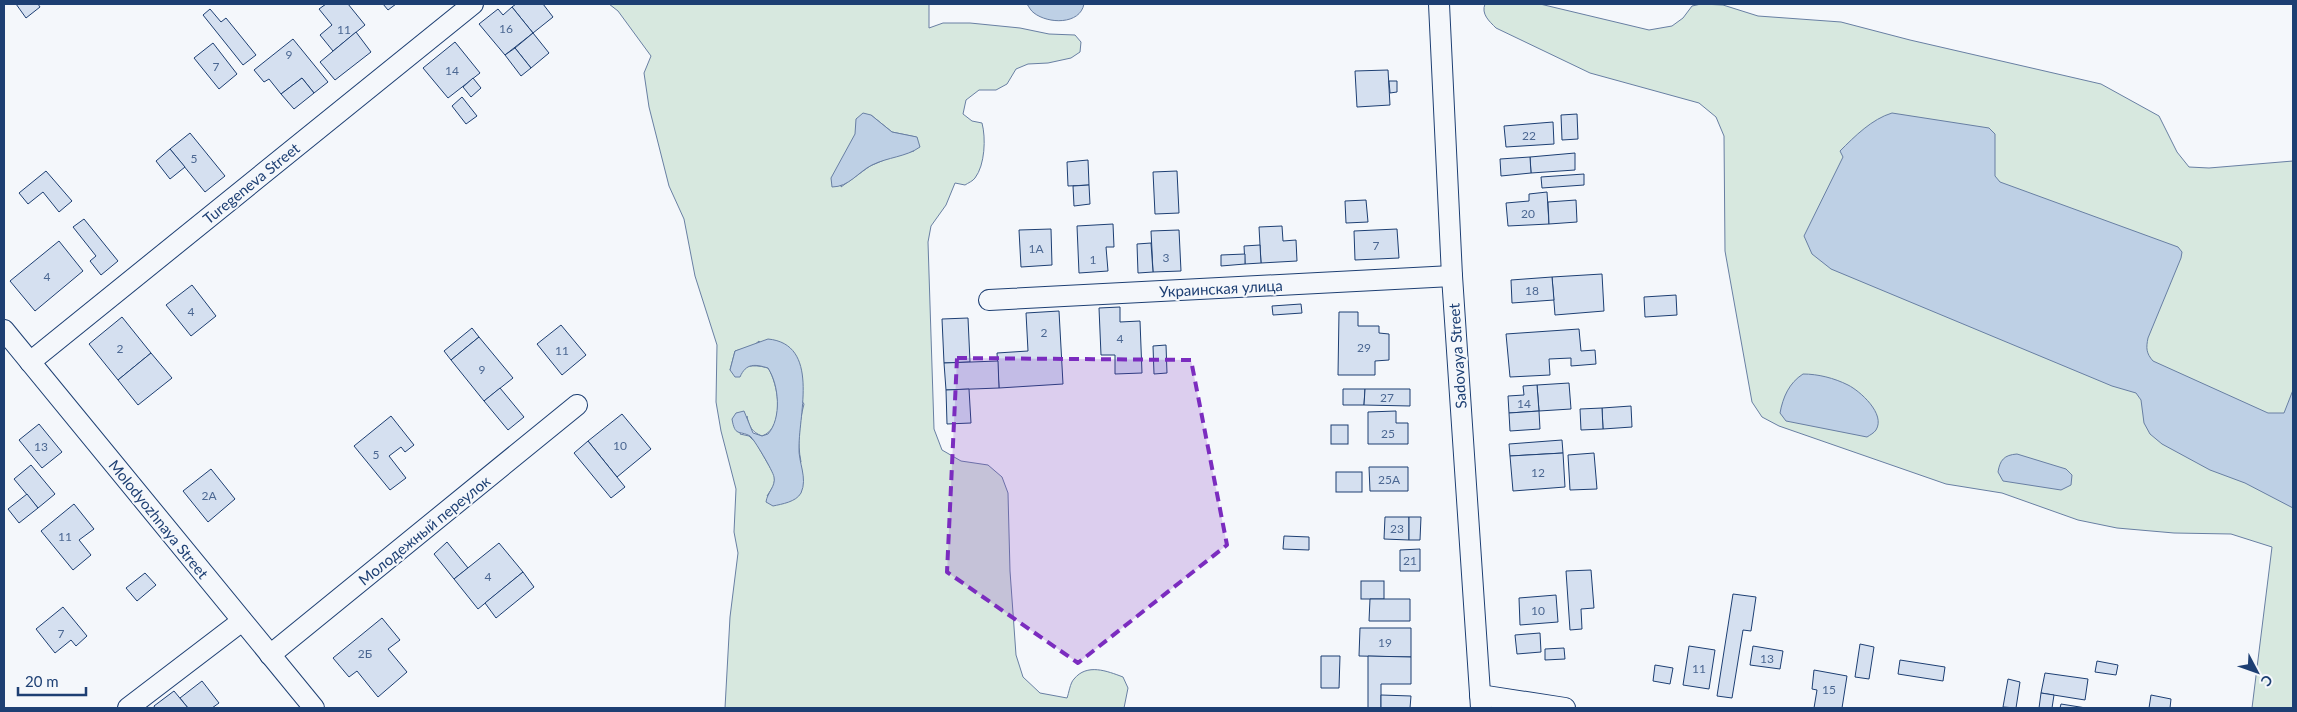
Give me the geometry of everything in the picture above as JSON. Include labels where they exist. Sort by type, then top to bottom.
[{"type":"street","name":"Turegeneva Street","points":[[30,362],[473,4]]},
{"type":"street","name":"Sadovaya Street","points":[[1439,4],[1452,276],[1480,702]]},
{"type":"street","name":"Украинская улица","points":[[989,300],[1452,276]]},
{"type":"street","name":"Molodyozhnaya Street","points":[[4,330],[314,708]]},
{"type":"street","name":"Молодежный переулок","points":[[270,655],[577,405]]},
{"type":"street","points":[[128,708],[242,621]]},
{"type":"street","points":[[1480,702],[1565,708]]},
{"type":"highlighted area","points":[[957,358],[1191,360],[1227,545],[1078,663],[947,572]]},
{"type":"shaded area","points":[[609,4],[929,4],[929,28],[943,23],[970,23],[1020,28],[1049,34],[1075,35],[1081,42],[1080,52],[1071,58],[1048,63],[1028,64],[1016,69],[1007,84],[996,90],[979,90],[966,100],[963,114],[972,121],[982,123],[984,136],[983,159],[978,173],[972,181],[965,185],[955,183],[946,205],[931,226],[928,242],[934,429],[942,450],[961,461],[988,465],[1002,477],[1008,493],[1010,571],[1016,655],[1023,677],[1040,693],[1067,698],[1074,679],[1079,674],[1091,670],[1110,673],[1123,677],[1128,688],[1124,708],[725,708],[730,617],[738,553],[734,532],[736,489],[721,431],[716,402],[717,345],[695,276],[684,219],[669,186],[649,107],[644,73],[651,56],[618,11]],"holes":[[[871,115],[892,132],[916,137],[914,151],[891,157],[870,166],[841,187],[849,148],[857,133]],[[759,341],[804,404],[799,433],[801,462],[767,496],[774,485],[775,476],[756,443],[749,436],[740,434],[747,416],[753,431],[762,436],[769,431],[777,415],[778,405],[775,385],[768,368],[753,366],[730,370],[735,351],[753,346]]]},
{"type":"shaded area","points":[[1485,4],[1540,4],[1649,30],[1672,26],[1683,18],[1692,6],[1701,4],[1723,5],[1758,16],[1841,22],[1910,40],[2101,84],[2159,116],[2177,152],[2189,167],[2209,168],[2293,161],[2293,708],[2252,708],[2272,547],[2231,534],[2174,533],[2117,528],[2078,520],[2002,493],[1946,484],[1779,426],[1762,417],[1752,402],[1725,251],[1724,136],[1716,117],[1699,103],[1590,73],[1496,28],[1485,14]]},
{"type":"water","points":[[1027,4],[1084,4],[1076,16],[1070,19],[1055,21],[1040,17]]},
{"type":"water","points":[[863,113],[871,115],[892,132],[917,137],[920,147],[909,153],[872,165],[843,185],[832,187],[831,178],[855,134],[856,119]]},
{"type":"water","points":[[1892,113],[1989,128],[1995,134],[1995,176],[2000,182],[2178,247],[2182,252],[2181,258],[2148,338],[2148,353],[2153,361],[2268,413],[2284,413],[2293,390],[2293,508],[2245,483],[2210,470],[2162,444],[2150,434],[2144,423],[2141,400],[2136,393],[2112,386],[1831,269],[1812,254],[1804,236],[1843,157],[1840,151],[1871,124]]},
{"type":"water","points":[[768,339],[784,344],[795,353],[801,366],[803,382],[799,447],[803,487],[796,499],[773,506],[766,502],[774,483],[773,474],[752,438],[736,431],[732,419],[736,413],[744,411],[753,433],[762,436],[768,434],[777,411],[775,383],[768,368],[751,366],[742,372],[740,377],[735,377],[730,370],[735,351]]},
{"type":"water","points":[[1803,374],[1832,378],[1859,392],[1875,410],[1878,417],[1875,431],[1867,437],[1786,421],[1780,413],[1783,401],[1790,386]]},
{"type":"water","points":[[2017,454],[2066,469],[2072,475],[2071,485],[2061,490],[2003,481],[1998,472],[2001,461],[2006,457]]},
{"type":"building","points":[[16,4],[38,4],[40,7],[26,18]]},
{"type":"building","points":[[326,4],[348,4],[365,25],[333,51],[320,35],[332,25],[319,9]]},
{"type":"building","points":[[383,4],[396,4],[388,10]]},
{"type":"building","points":[[516,4],[543,4],[553,17],[533,33],[512,7]]},
{"type":"building","points":[[512,7],[533,33],[505,55],[479,24],[498,9],[503,15]]},
{"type":"building","points":[[210,9],[221,22],[226,18],[256,55],[243,65],[203,15]]},
{"type":"building","points":[[356,32],[371,52],[335,80],[320,62]]},
{"type":"building","points":[[533,33],[549,53],[531,68],[515,48]]},
{"type":"building","points":[[293,39],[328,82],[314,93],[302,78],[281,94],[269,79],[264,82],[254,70]]},
{"type":"building","points":[[455,42],[480,73],[448,98],[423,68]]},
{"type":"building","points":[[213,43],[237,74],[219,89],[194,58]]},
{"type":"building","points":[[515,48],[531,68],[521,76],[505,55]]},
{"type":"building","points":[[1388,70],[1390,105],[1357,107],[1355,71]]},
{"type":"building","points":[[302,78],[314,93],[294,109],[281,94]]},
{"type":"building","points":[[473,78],[481,88],[471,97],[463,87]]},
{"type":"building","points":[[1389,81],[1397,81],[1397,92],[1390,93]]},
{"type":"building","points":[[462,97],[477,116],[466,124],[452,106]]},
{"type":"building","points":[[1577,114],[1578,139],[1562,140],[1561,115]]},
{"type":"building","points":[[1553,122],[1554,144],[1506,147],[1504,126]]},
{"type":"building","points":[[190,133],[225,176],[205,192],[170,149]]},
{"type":"building","points":[[170,149],[185,167],[170,179],[156,161]]},
{"type":"building","points":[[1575,153],[1575,170],[1531,173],[1530,157]]},
{"type":"building","points":[[1530,157],[1531,173],[1501,176],[1500,159]]},
{"type":"building","points":[[1088,160],[1089,185],[1068,186],[1067,162]]},
{"type":"building","points":[[46,171],[72,201],[59,212],[43,192],[28,204],[19,193]]},
{"type":"building","points":[[1177,171],[1179,213],[1155,214],[1153,172]]},
{"type":"building","points":[[1584,174],[1584,185],[1542,188],[1541,177]]},
{"type":"building","points":[[1089,185],[1090,204],[1074,206],[1073,186]]},
{"type":"building","points":[[1547,192],[1549,224],[1508,226],[1506,203],[1529,201],[1529,194]]},
{"type":"building","points":[[1366,200],[1368,222],[1346,223],[1345,201]]},
{"type":"building","points":[[1576,200],[1577,222],[1549,224],[1548,202]]},
{"type":"building","points":[[84,219],[118,261],[101,275],[90,261],[96,256],[73,227]]},
{"type":"building","points":[[1113,224],[1114,247],[1106,247],[1108,271],[1079,273],[1077,226]]},
{"type":"building","points":[[1282,226],[1283,241],[1296,240],[1297,261],[1261,263],[1259,227]]},
{"type":"building","points":[[1051,229],[1052,265],[1021,267],[1019,230]]},
{"type":"building","points":[[1397,229],[1399,258],[1355,260],[1354,231]]},
{"type":"building","points":[[1179,230],[1181,271],[1153,272],[1151,231]]},
{"type":"building","points":[[59,241],[83,271],[35,311],[10,281]]},
{"type":"building","points":[[1151,243],[1153,272],[1138,273],[1137,244]]},
{"type":"building","points":[[1260,245],[1261,263],[1245,264],[1244,246]]},
{"type":"building","points":[[1245,254],[1245,264],[1221,266],[1221,255]]},
{"type":"building","points":[[1602,274],[1604,311],[1555,315],[1552,277]]},
{"type":"building","points":[[1552,277],[1554,300],[1512,303],[1511,280]]},
{"type":"building","points":[[192,285],[216,316],[191,336],[166,305]]},
{"type":"building","points":[[1676,295],[1677,315],[1645,317],[1644,297]]},
{"type":"building","points":[[1301,304],[1302,313],[1273,315],[1272,306]]},
{"type":"building","points":[[1120,307],[1120,322],[1140,321],[1142,373],[1115,374],[1115,355],[1101,355],[1099,308]]},
{"type":"building","points":[[1059,311],[1063,384],[999,388],[997,353],[1028,351],[1026,313]]},
{"type":"building","points":[[1339,312],[1358,312],[1358,326],[1379,326],[1379,333],[1389,334],[1389,360],[1375,361],[1375,375],[1338,375]]},
{"type":"building","points":[[122,317],[151,353],[118,380],[89,344]]},
{"type":"building","points":[[968,318],[970,362],[944,363],[942,319]]},
{"type":"building","points":[[561,325],[586,355],[562,375],[537,344]]},
{"type":"building","points":[[472,328],[479,337],[451,360],[444,351]]},
{"type":"building","points":[[1579,329],[1581,351],[1595,350],[1596,364],[1571,366],[1571,358],[1549,359],[1550,375],[1510,377],[1506,334]]},
{"type":"building","points":[[479,337],[513,378],[484,401],[451,360]]},
{"type":"building","points":[[1166,345],[1167,373],[1154,374],[1153,346]]},
{"type":"building","points":[[151,353],[172,378],[138,405],[118,380]]},
{"type":"building","points":[[998,361],[999,388],[946,390],[944,363]]},
{"type":"building","points":[[1569,383],[1571,409],[1539,411],[1537,385]]},
{"type":"building","points":[[1537,385],[1539,411],[1509,413],[1508,396],[1524,395],[1523,386]]},
{"type":"building","points":[[500,388],[524,417],[508,430],[484,401]]},
{"type":"building","points":[[969,389],[971,423],[947,424],[946,390]]},
{"type":"building","points":[[1343,389],[1365,389],[1364,405],[1343,405]]},
{"type":"building","points":[[1365,389],[1410,389],[1410,406],[1364,405]]},
{"type":"building","points":[[1631,406],[1632,427],[1603,429],[1602,408]]},
{"type":"building","points":[[1602,408],[1603,429],[1581,430],[1580,409]]},
{"type":"building","points":[[1396,411],[1396,423],[1408,423],[1408,444],[1368,444],[1368,412]]},
{"type":"building","points":[[1539,411],[1540,429],[1510,431],[1509,413]]},
{"type":"building","points":[[622,414],[651,449],[617,477],[588,441]]},
{"type":"building","points":[[391,416],[414,445],[405,452],[401,447],[389,456],[406,478],[390,490],[354,446]]},
{"type":"building","points":[[39,424],[62,452],[42,468],[19,440]]},
{"type":"building","points":[[1331,425],[1348,425],[1348,444],[1331,444]]},
{"type":"building","points":[[1562,440],[1563,453],[1510,456],[1509,444]]},
{"type":"building","points":[[588,441],[625,487],[611,498],[574,453]]},
{"type":"building","points":[[1563,453],[1565,487],[1513,491],[1510,456]]},
{"type":"building","points":[[1594,453],[1597,489],[1570,490],[1568,455]]},
{"type":"building","points":[[31,465],[55,494],[38,508],[14,479]]},
{"type":"building","points":[[1369,467],[1408,467],[1408,491],[1370,491]]},
{"type":"building","points":[[211,469],[235,499],[208,522],[183,491]]},
{"type":"building","points":[[1336,472],[1362,472],[1362,492],[1336,492]]},
{"type":"building","points":[[27,494],[38,508],[19,523],[8,509]]},
{"type":"building","points":[[74,504],[94,529],[79,540],[91,555],[73,570],[41,531]]},
{"type":"building","points":[[1385,517],[1409,517],[1409,540],[1384,539]]},
{"type":"building","points":[[1409,517],[1421,517],[1420,540],[1409,540]]},
{"type":"building","points":[[1284,536],[1309,537],[1309,550],[1283,549]]},
{"type":"building","points":[[447,542],[468,568],[454,579],[434,554]]},
{"type":"building","points":[[499,543],[523,572],[478,609],[454,579]]},
{"type":"building","points":[[1420,549],[1420,571],[1400,571],[1400,550]]},
{"type":"building","points":[[1591,570],[1594,608],[1581,609],[1582,629],[1570,630],[1566,571]]},
{"type":"building","points":[[523,572],[534,587],[496,618],[485,603]]},
{"type":"building","points":[[145,573],[156,585],[137,601],[126,588]]},
{"type":"building","points":[[1361,581],[1384,581],[1384,599],[1361,599]]},
{"type":"building","points":[[1733,594],[1756,597],[1751,631],[1743,630],[1732,698],[1717,696]]},
{"type":"building","points":[[1556,595],[1558,622],[1520,625],[1519,598]]},
{"type":"building","points":[[1370,599],[1410,599],[1410,621],[1369,621]]},
{"type":"building","points":[[63,607],[87,636],[76,646],[71,640],[55,653],[36,629]]},
{"type":"building","points":[[382,618],[400,640],[388,649],[407,672],[378,697],[357,671],[349,677],[333,658]]},
{"type":"building","points":[[1360,628],[1411,628],[1411,657],[1359,656]]},
{"type":"building","points":[[1540,633],[1541,652],[1517,654],[1515,635]]},
{"type":"building","points":[[1860,644],[1874,647],[1869,679],[1855,677]]},
{"type":"building","points":[[1689,646],[1715,650],[1709,689],[1683,685]]},
{"type":"building","points":[[1753,646],[1783,651],[1780,669],[1750,665]]},
{"type":"building","points":[[1564,648],[1565,659],[1545,660],[1545,649]]},
{"type":"building","points":[[1321,656],[1340,656],[1339,688],[1321,688]]},
{"type":"building","points":[[1368,656],[1411,657],[1411,684],[1381,684],[1381,708],[1368,708]]},
{"type":"building","points":[[1900,660],[1945,667],[1943,681],[1898,674]]},
{"type":"building","points":[[2097,661],[2118,665],[2116,675],[2095,672]]},
{"type":"building","points":[[1655,665],[1673,668],[1670,684],[1653,681]]},
{"type":"building","points":[[1814,670],[1847,676],[1842,708],[1814,708],[1817,690],[1812,689]]},
{"type":"building","points":[[2045,673],[2088,679],[2085,700],[2041,693]]},
{"type":"building","points":[[2008,679],[2020,682],[2016,708],[2003,707]]},
{"type":"building","points":[[202,681],[219,703],[212,708],[188,708],[180,698]]},
{"type":"building","points":[[174,691],[188,708],[155,708],[154,706]]},
{"type":"building","points":[[2041,693],[2054,695],[2052,708],[2039,708]]},
{"type":"building","points":[[1381,695],[1411,696],[1410,708],[1381,708]]},
{"type":"building","points":[[2151,695],[2171,699],[2170,708],[2149,708]]},
{"type":"building","points":[[2061,704],[2086,708],[2060,708]]}]
